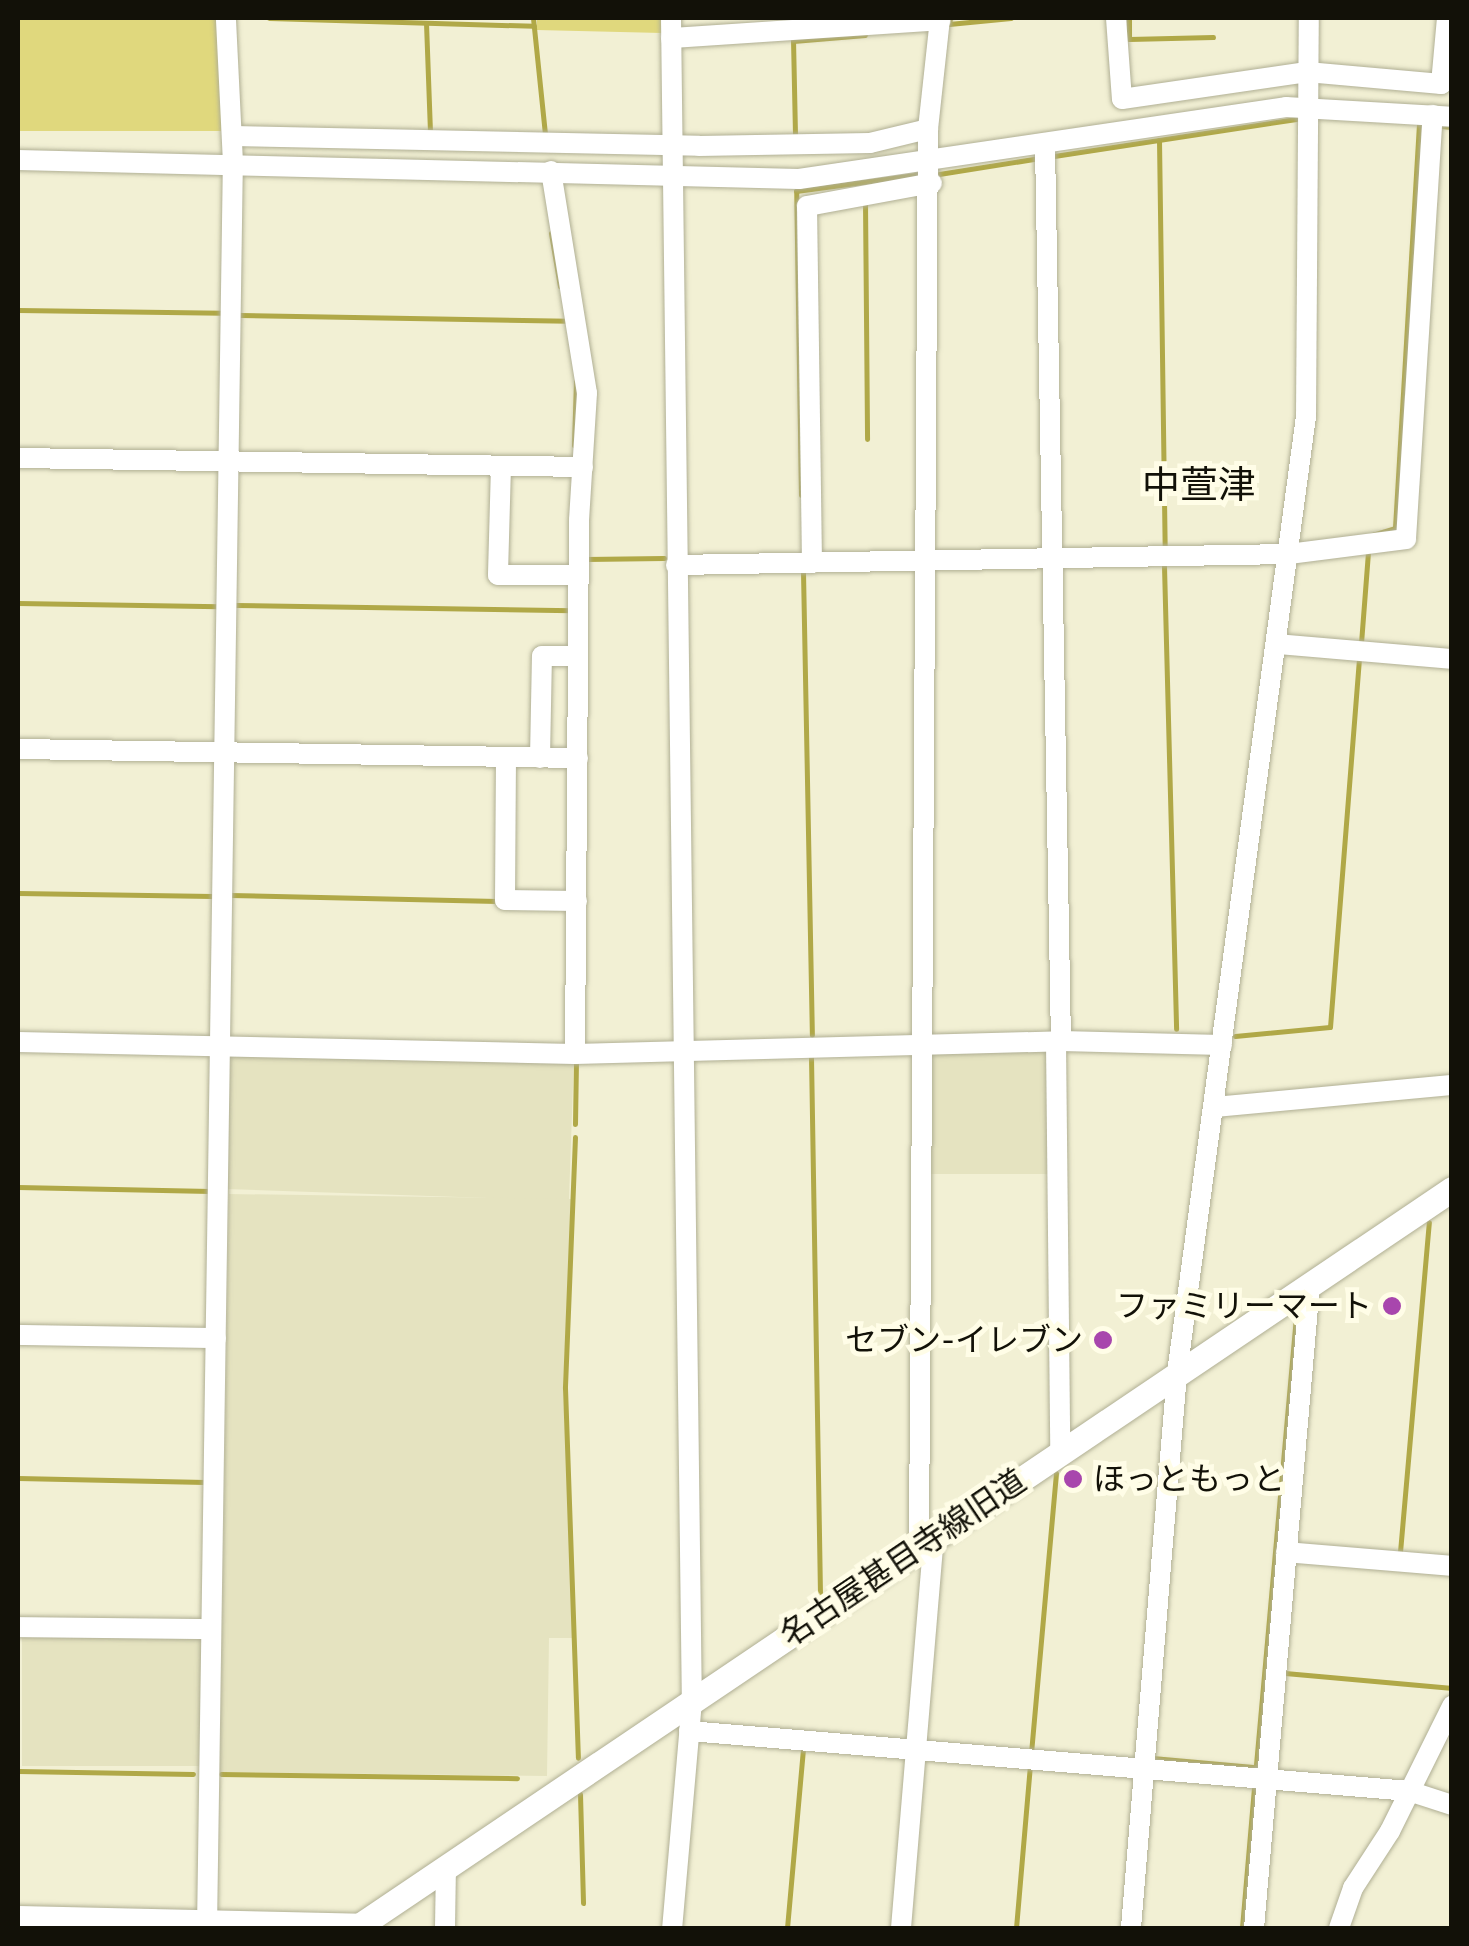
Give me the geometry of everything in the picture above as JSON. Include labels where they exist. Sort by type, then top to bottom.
[{"type":"street","points":[[207,1924],[233,163],[226,18]]},
{"type":"street","points":[[1116,18],[1122,99],[1306,72],[1441,84],[1447,18]]},
{"type":"street","points":[[1130,1928],[1177,1373],[1306,416],[1309,18]]},
{"type":"street","points":[[672,1928],[692,1701],[671,28],[940,19],[928,129],[932,173],[922,1044],[926,1542],[917,1750],[901,1928]]},
{"type":"street","points":[[676,565],[927,562],[1289,554],[1406,539],[1442,116],[1310,107],[1045,145],[807,206],[812,563]]},
{"type":"street","points":[[233,136],[670,145],[870,143],[928,129]]},
{"type":"street","points":[[1045,145],[1053,558],[1060,1452]]},
{"type":"street","points":[[18,160],[799,179],[932,173]]},
{"type":"street","points":[[552,171],[587,393],[578,575],[575,1054]]},
{"type":"street","points":[[18,458],[583,467]]},
{"type":"street","points":[[501,466],[498,575],[578,575]]},
{"type":"street","points":[[1277,644],[1452,659]]},
{"type":"street","points":[[540,758],[542,656],[578,656]]},
{"type":"street","points":[[18,749],[578,758]]},
{"type":"street","points":[[506,757],[505,900],[576,901]]},
{"type":"street","points":[[18,1042],[575,1054],[1058,1041],[1222,1045]]},
{"type":"street","points":[[1214,1107],[1452,1085]]},
{"type":"street","name":"名古屋甚目寺線旧道","points":[[360,1926],[1452,1189]]},
{"type":"street","points":[[1254,1928],[1310,1284]]},
{"type":"street","points":[[18,1335],[216,1338]]},
{"type":"street","points":[[1286,1552],[1452,1566]]},
{"type":"street","points":[[18,1627],[211,1630]]},
{"type":"street","points":[[1339,1928],[1353,1888],[1452,1706]]},
{"type":"street","points":[[690,1731],[1409,1791],[1452,1806]]},
{"type":"street","points":[[446,1866],[446,1928]]},
{"type":"street","points":[[18,1916],[360,1926]]},
{"type":"shaded area","points":[[18,18],[221,18],[221,131],[18,131]]},
{"type":"shaded area","points":[[537,18],[662,18],[662,33],[537,30]]},
{"type":"shaded area","points":[[929,1049],[1052,1049],[1052,1174],[929,1174]]},
{"type":"shaded area","points":[[231,1050],[574,1062],[569,1201],[226,1189]]},
{"type":"shaded area","points":[[229,1194],[572,1199],[563,1389],[575,1638],[549,1638],[547,1776],[220,1772]]},
{"type":"shaded area","points":[[22,1633],[204,1633],[204,1766],[22,1766]]},
{"type":"waterway","points":[[269,18],[534,26]]},
{"type":"waterway","points":[[533,18],[545,135]]},
{"type":"waterway","points":[[950,18],[949,24],[1011,18]]},
{"type":"waterway","points":[[1129,18],[1129,39],[1213,37]]},
{"type":"waterway","points":[[426,23],[430,130]]},
{"type":"waterway","points":[[793,41],[865,35]]},
{"type":"waterway","points":[[793,39],[795,136]]},
{"type":"waterway","points":[[1054,156],[1296,119]]},
{"type":"waterway","points":[[1369,536],[1395,528],[1419,125]]},
{"type":"waterway","points":[[1441,126],[1452,127]]},
{"type":"waterway","points":[[1159,140],[1165,549]]},
{"type":"waterway","points":[[939,174],[1040,158]]},
{"type":"waterway","points":[[801,495],[796,191],[923,174]]},
{"type":"waterway","points":[[865,202],[867,439]]},
{"type":"waterway","points":[[551,233],[560,286]]},
{"type":"waterway","points":[[18,310],[222,313]]},
{"type":"waterway","points":[[240,315],[568,321]]},
{"type":"waterway","points":[[574,445],[576,381]]},
{"type":"waterway","points":[[1361,643],[1368,552]]},
{"type":"waterway","points":[[586,559],[664,558]]},
{"type":"waterway","points":[[1164,566],[1176,1029]]},
{"type":"waterway","points":[[803,572],[812,1035]]},
{"type":"waterway","points":[[18,603],[219,606]]},
{"type":"waterway","points":[[235,605],[572,610]]},
{"type":"waterway","points":[[1235,1036],[1330,1027],[1359,661]]},
{"type":"waterway","points":[[18,893],[212,896]]},
{"type":"waterway","points":[[230,895],[497,901]]},
{"type":"waterway","points":[[811,1057],[820,1595]]},
{"type":"waterway","points":[[575,1124],[576,1061]]},
{"type":"waterway","points":[[575,1137],[565,1388],[578,1758]]},
{"type":"waterway","points":[[18,1187],[210,1191]]},
{"type":"waterway","points":[[1400,1552],[1429,1222]]},
{"type":"waterway","points":[[1256,1765],[1297,1309]]},
{"type":"waterway","points":[[1031,1753],[1056,1473]]},
{"type":"waterway","points":[[18,1478],[205,1482]]},
{"type":"waterway","points":[[1285,1673],[1452,1688]]},
{"type":"waterway","points":[[787,1928],[803,1749]]},
{"type":"waterway","points":[[1152,1758],[1253,1767]]},
{"type":"waterway","points":[[1016,1928],[1030,1766]]},
{"type":"waterway","points":[[18,1771],[193,1774]]},
{"type":"waterway","points":[[221,1774],[517,1778]]},
{"type":"waterway","points":[[1242,1928],[1254,1787]]},
{"type":"waterway","points":[[580,1794],[583,1903]]},
{"type":"place","name":"ファミリーマート","points":[[1392,1306]]},
{"type":"place","name":"セブン-イレブン","points":[[1103,1340]]},
{"type":"place","name":"ほっともっと","points":[[1073,1479]]},
{"type":"district","name":"中萱津","points":[[1199,486]]}]
